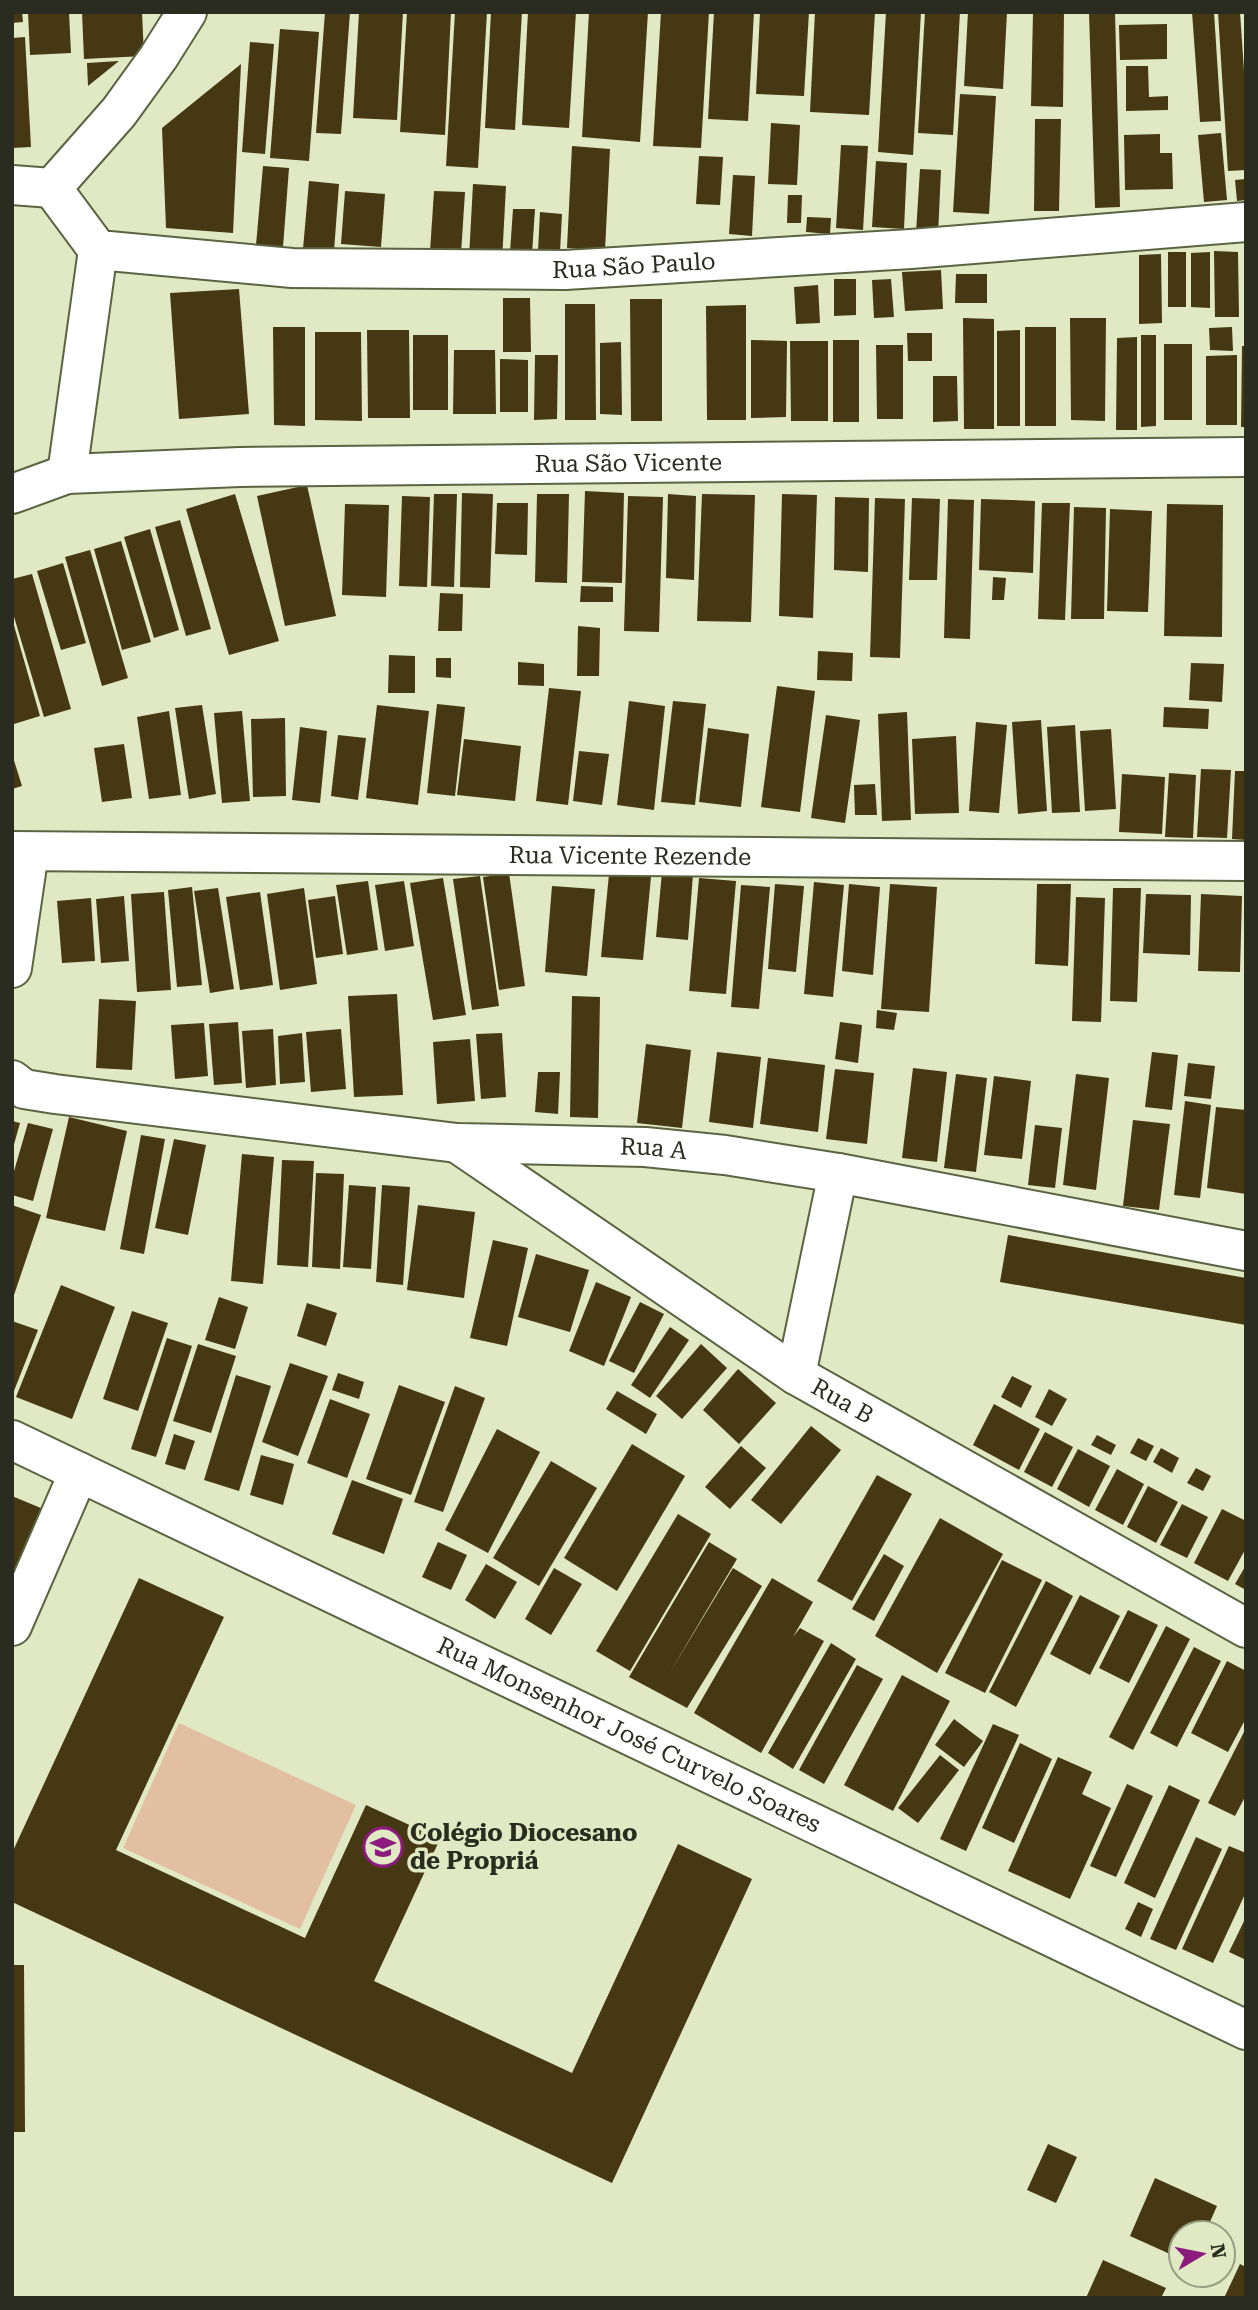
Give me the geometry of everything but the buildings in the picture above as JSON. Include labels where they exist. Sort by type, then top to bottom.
[{"type":"street","points":[[52,188],[119,112],[187,12]]},
{"type":"street","points":[[12,185],[52,188],[98,250],[67,474]]},
{"type":"street","name":"Rua São Paulo","points":[[98,250],[292,268],[565,271],[911,250],[1246,222]]},
{"type":"street","name":"Rua São Vicente","points":[[12,494],[67,474],[240,467],[1246,457]]},
{"type":"street","points":[[12,968],[21,851]]},
{"type":"street","name":"Rua Vicente Rezende","points":[[21,851],[1246,861]]},
{"type":"street","name":"Rua A","points":[[12,1080],[24,1089],[55,1094],[457,1143],[645,1147],[724,1155],[1246,1251]]},
{"type":"street","name":"Rua B","points":[[457,1143],[796,1375],[1246,1628]]},
{"type":"street","points":[[796,1375],[838,1174]]},
{"type":"street","name":"Rua Monsenhor José Curvelo Soares","points":[[12,1440],[1246,2030]]},
{"type":"street","points":[[12,1626],[79,1472]]},
{"type":"shaded area","points":[[179,1723],[356,1805],[300,1929],[123,1848]]},
{"type":"place","name":"Colégio Diocesano de Propriá","points":[[383,1847]]}]
